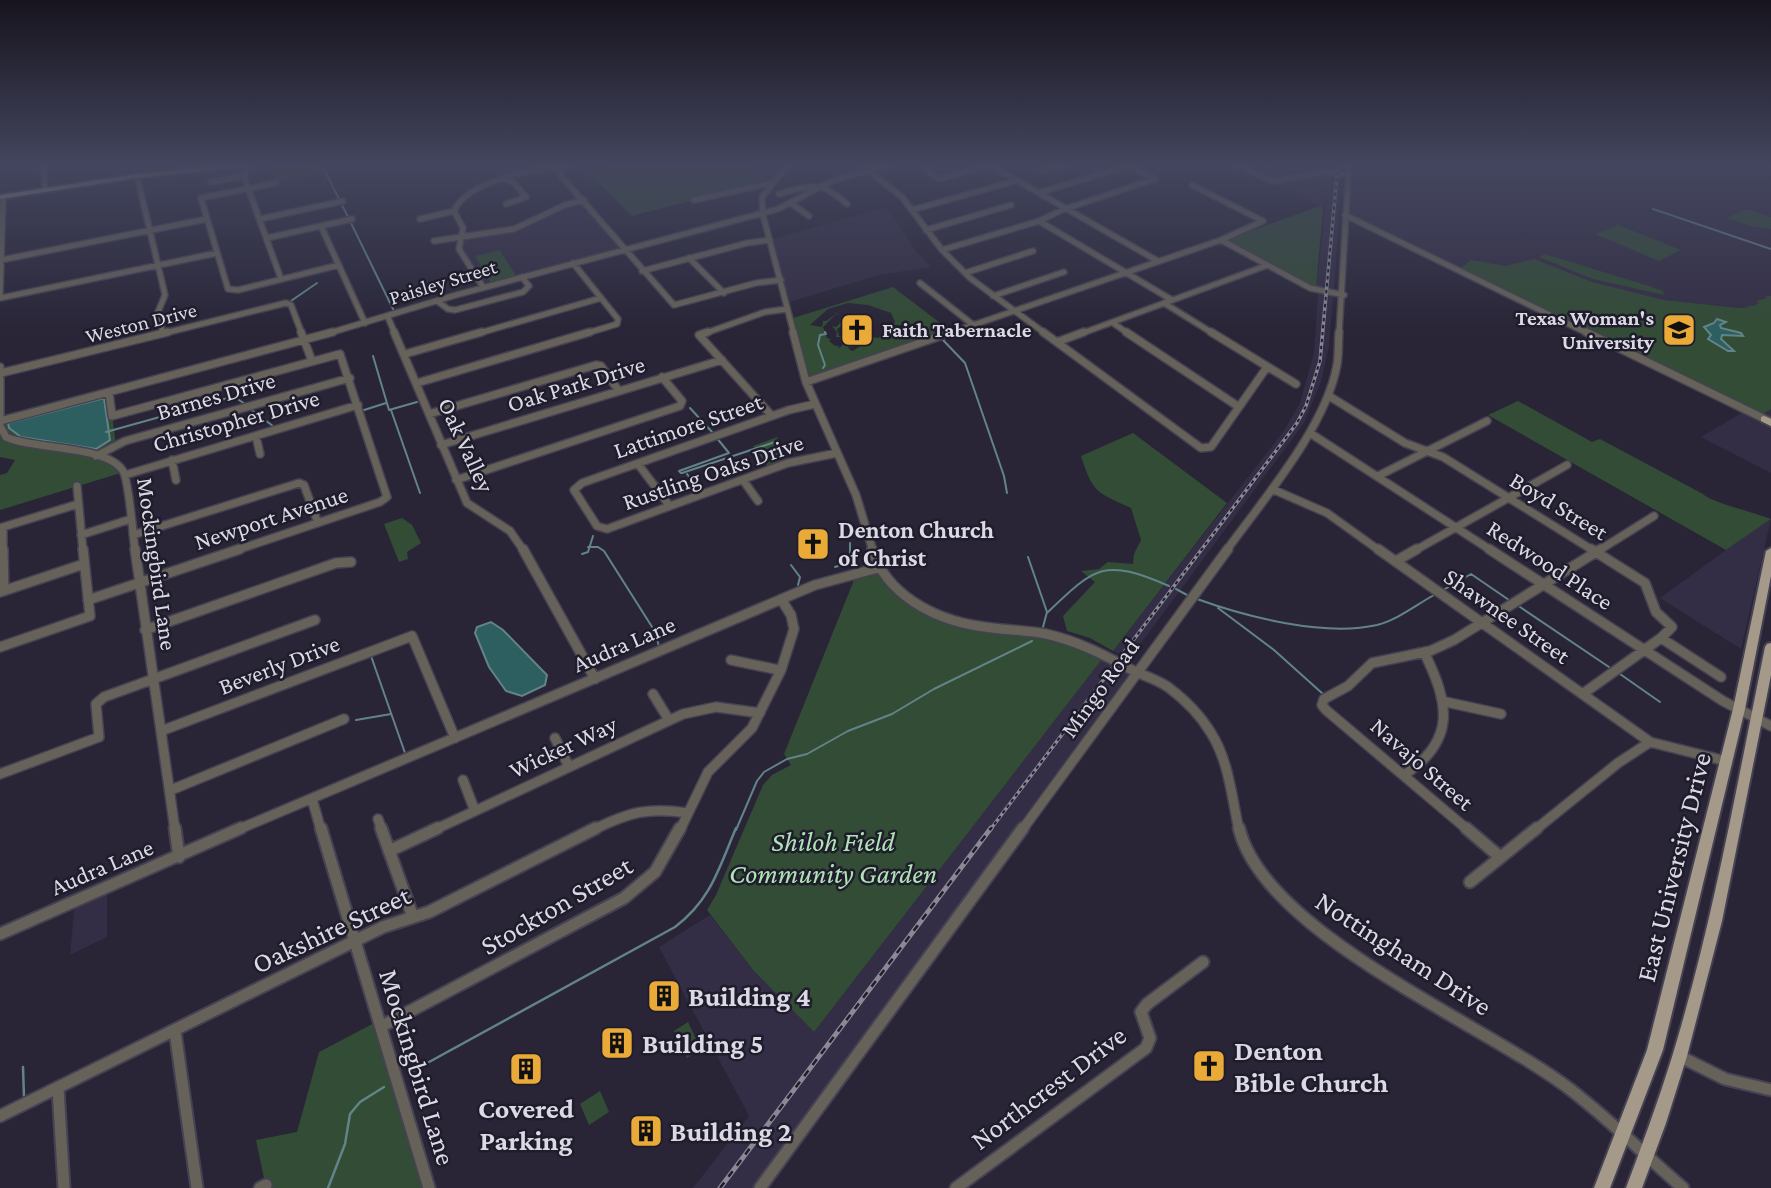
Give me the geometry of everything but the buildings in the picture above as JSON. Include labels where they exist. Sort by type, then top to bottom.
[{"type":"main road","name":"East University Drive","points":[[1602,1188],[1656,1050],[1739,709],[1771,551]]},
{"type":"main road","name":"East University Drive","points":[[1634,1188],[1681,1057],[1771,647]]},
{"type":"street","points":[[2,219],[0,298],[217,253]]},
{"type":"street","points":[[147,219],[165,296],[158,312],[163,334]]},
{"type":"street","points":[[1,260],[205,219]]},
{"type":"street","points":[[207,219],[228,290],[339,265]]},
{"type":"street","points":[[260,219],[281,279]]},
{"type":"street","points":[[267,238],[350,219]]},
{"type":"street","points":[[458,219],[463,228],[460,251],[483,287]]},
{"type":"street","points":[[434,242],[514,229],[534,219]]},
{"type":"street","points":[[601,219],[642,271],[675,306],[753,284],[781,280]]},
{"type":"street","name":"Paisley Street","points":[[0,421],[738,219]]},
{"type":"street","points":[[765,219],[806,382],[859,503],[878,568]]},
{"type":"street","points":[[919,219],[942,250],[993,296],[1201,447],[1211,447],[1267,367]]},
{"type":"street","points":[[926,230],[962,219]]},
{"type":"street","points":[[942,250],[1042,219]]},
{"type":"street","points":[[1087,219],[1156,260]]},
{"type":"street","points":[[806,382],[1156,260],[1221,240],[1261,219]]},
{"type":"street","name":"Mingo Road","points":[[760,1188],[1272,489],[1310,433],[1329,396],[1337,365],[1343,295],[1345,219]]},
{"type":"street","points":[[1354,219],[1769,421]]},
{"type":"street","points":[[1039,221],[1172,300]]},
{"type":"street","points":[[321,226],[365,323]]},
{"type":"street","points":[[642,271],[747,243],[770,240]]},
{"type":"street","points":[[1221,240],[1310,288],[1343,295]]},
{"type":"street","points":[[965,273],[1033,251]]},
{"type":"street","points":[[690,258],[724,293]]},
{"type":"street","points":[[417,383],[618,323],[618,319],[573,263]]},
{"type":"street","points":[[1057,342],[1268,265]]},
{"type":"street","points":[[993,296],[1064,272]]},
{"type":"street","points":[[437,301],[447,309],[455,310],[523,292],[530,286],[522,277]]},
{"type":"street","points":[[920,284],[972,324]]},
{"type":"street","points":[[405,354],[601,298]]},
{"type":"street","name":"Weston Drive","points":[[1,373],[288,303],[304,340]]},
{"type":"street","points":[[1164,303],[1296,384]]},
{"type":"street","points":[[772,416],[700,333],[767,312],[787,309]]},
{"type":"street","name":"Oak Valley","points":[[388,317],[456,480],[472,508],[498,521],[516,536],[595,679]]},
{"type":"street","points":[[225,318],[229,329]]},
{"type":"street","points":[[1113,323],[1239,407]]},
{"type":"street","points":[[304,340],[312,361]]},
{"type":"street","points":[[109,392],[112,416],[340,354],[358,405]]},
{"type":"street","points":[[75,356],[76,368]]},
{"type":"street","name":"Oak Park Drive","points":[[442,445],[722,360]]},
{"type":"street","points":[[429,414],[594,365],[601,366],[619,391]]},
{"type":"street","points":[[0,367],[0,421]]},
{"type":"street","points":[[152,369],[154,380]]},
{"type":"street","name":"Barnes Drive","points":[[96,456],[125,442],[350,377]]},
{"type":"street","points":[[456,480],[681,405],[682,401],[662,377]]},
{"type":"street","name":"Boyd Street","points":[[1329,396],[1405,443],[1443,457],[1641,579],[1648,587],[1656,612],[1672,627],[1661,638]]},
{"type":"street","name":"Lattimore Street","points":[[602,529],[597,526],[575,492],[575,487],[772,416],[815,404]]},
{"type":"street","name":"Christopher Drive","points":[[125,475],[358,405]]},
{"type":"street","name":"Newport Avenue","points":[[88,595],[139,583],[386,499],[358,405]]},
{"type":"street","name":"Mockingbird Lane","points":[[0,421],[4,435],[19,443],[96,456],[116,463],[125,475],[179,856]]},
{"type":"street","points":[[1378,476],[1487,421]]},
{"type":"street","name":"Redwood Place","points":[[1310,433],[1644,650],[1771,726]]},
{"type":"street","points":[[256,436],[260,454]]},
{"type":"street","name":"Rustling Oaks Drive","points":[[602,529],[792,461],[837,453]]},
{"type":"street","points":[[172,460],[176,480]]},
{"type":"street","points":[[638,464],[669,505]]},
{"type":"street","points":[[1396,561],[1567,465]]},
{"type":"street","points":[[743,480],[758,501]]},
{"type":"street","points":[[133,535],[301,483],[318,523]]},
{"type":"street","points":[[0,647],[90,616],[77,486]]},
{"type":"street","name":"Shawnee Street","points":[[1272,489],[1327,513],[1650,742],[1726,761]]},
{"type":"street","points":[[78,504],[1,527],[2,591],[84,564]]},
{"type":"street","points":[[1404,775],[1433,753],[1444,731],[1446,702],[1434,669],[1424,652],[1454,640],[1484,623],[1654,516]]},
{"type":"street","points":[[82,535],[131,519]]},
{"type":"street","points":[[145,630],[336,563],[351,562]]},
{"type":"street","name":"Audra Lane","points":[[0,934],[819,583],[878,568]]},
{"type":"street","name":"Nottingham Drive","points":[[878,568],[902,594],[937,615],[975,626],[1065,639],[1097,650],[1166,686],[1187,704],[1212,734],[1224,764],[1241,837],[1251,858],[1290,909],[1339,945],[1570,1090],[1624,1134],[1683,1188]]},
{"type":"street","name":"Stockton Street","points":[[382,1026],[632,893],[649,880],[663,863],[710,769],[748,735],[760,713],[792,643],[794,629],[789,612],[781,599]]},
{"type":"street","points":[[0,774],[99,737],[96,705],[99,700],[315,620]]},
{"type":"street","name":"Beverly Drive","points":[[161,732],[412,636],[455,738]]},
{"type":"street","points":[[1584,693],[1661,638],[1721,677]]},
{"type":"street","name":"Navajo Street","points":[[1424,652],[1372,663],[1348,686],[1324,699],[1322,705],[1500,858]]},
{"type":"street","points":[[731,660],[779,670]]},
{"type":"street","points":[[653,694],[669,720]]},
{"type":"street","points":[[1446,702],[1500,714]]},
{"type":"street","name":"Wicker Way","points":[[389,851],[669,720],[710,707],[760,713]]},
{"type":"street","points":[[171,790],[344,719]]},
{"type":"street","points":[[555,738],[569,767]]},
{"type":"street","points":[[1470,882],[1618,763],[1650,742]]},
{"type":"street","points":[[463,780],[475,811]]},
{"type":"street","name":"Mockingbird Lane","points":[[312,799],[429,1188]]},
{"type":"street","name":"Oakshire Street","points":[[0,1116],[387,925],[429,912],[621,816],[659,809],[688,813]]},
{"type":"street","points":[[378,819],[413,917]]},
{"type":"street","name":"Northcrest Drive","points":[[956,1188],[1146,1048],[1150,1038],[1141,1012],[1147,1004],[1203,962]]},
{"type":"street","points":[[175,1031],[197,1188]]},
{"type":"street","points":[[1681,1057],[1732,1083],[1771,1090]]},
{"type":"street","points":[[58,1088],[64,1188]]},
{"type":"shaded area","points":[[533,219],[601,219],[626,249],[483,287],[460,251],[460,237],[505,232]]},
{"type":"shaded area","points":[[843,219],[895,219],[915,250],[931,267],[879,275],[786,303],[770,240]]},
{"type":"shaded area","points":[[1324,219],[1339,219],[1334,292],[1316,288]]},
{"type":"shaded area","name":"Texas Woman's University","points":[[1356,219],[1771,219],[1771,419]]},
{"type":"shaded area","points":[[1318,294],[1333,297],[1329,346],[1321,382],[1304,423],[1130,658],[1113,651],[1283,432],[1300,403],[1314,353]]},
{"type":"shaded area","points":[[1717,319],[1726,322],[1720,325],[1721,328],[1741,333],[1743,336],[1722,335],[1721,339],[1734,351],[1728,351],[1708,339],[1711,335],[1704,327]]},
{"type":"shaded area","points":[[104,398],[110,440],[96,449],[21,437],[9,428],[8,423]]},
{"type":"shaded area","points":[[1745,411],[1771,424],[1771,473],[1701,437]]},
{"type":"shaded area","points":[[1771,519],[1741,649],[1660,598],[1726,550]]},
{"type":"shaded area","points":[[491,622],[503,630],[547,675],[545,685],[522,696],[506,691],[489,667],[475,633],[477,627]]},
{"type":"shaded area","points":[[1106,654],[1139,671],[760,1188],[693,1188],[749,1116],[659,947],[710,915],[753,970],[814,1032]]},
{"type":"shaded area","points":[[107,888],[107,937],[70,955],[75,901]]},
{"type":"green space","points":[[1283,219],[1322,219],[1316,288],[1226,240]]},
{"type":"green space","points":[[1731,219],[1771,219],[1771,229]]},
{"type":"green space","points":[[1618,225],[1681,250],[1659,261],[1595,234]]},
{"type":"green space","points":[[500,250],[516,276],[490,282],[475,256]]},
{"type":"green space","points":[[1545,254],[1649,286],[1663,291],[1664,295],[1593,279],[1539,257]]},
{"type":"green space","points":[[1534,259],[1592,282],[1664,300],[1738,308],[1753,306],[1759,303],[1756,301],[1767,298],[1765,296],[1771,296],[1771,409],[1761,415],[1461,268],[1471,260],[1505,266]]},
{"type":"green space","points":[[893,287],[952,332],[806,382],[790,319]],"holes":[[[848,303],[868,305],[891,313],[895,322],[892,325],[905,325],[903,331],[888,327],[890,329],[878,338],[873,337],[853,351],[848,347],[856,346],[851,343],[856,339],[839,336],[837,329],[856,317],[872,323],[863,318],[848,315],[836,327],[832,326],[837,332],[836,337],[846,342],[838,349],[839,346],[829,341],[831,339],[827,338],[823,327],[836,314],[823,321],[822,327],[810,325],[828,309]]]},
{"type":"green space","points":[[109,392],[116,445],[100,453],[124,472],[0,510],[0,475],[7,473],[15,460],[0,457],[0,421]]},
{"type":"green space","points":[[1518,401],[1592,442],[1600,439],[1707,497],[1771,519],[1726,550],[1488,415]]},
{"type":"green space","points":[[1133,433],[1227,503],[1113,651],[1090,638],[1067,631],[1063,616],[1095,582],[1081,571],[1099,569],[1108,562],[1133,564],[1134,554],[1141,540],[1131,508],[1097,490],[1081,456]]},
{"type":"green space","points":[[777,437],[788,463],[770,470],[753,446]]},
{"type":"green space","points":[[402,518],[412,525],[421,543],[407,552],[408,559],[399,562],[384,524]]},
{"type":"green space","name":"Shiloh Field Community Garden","points":[[878,568],[885,578],[938,615],[1045,634],[1106,654],[814,1032],[753,970],[707,910],[763,785],[772,775],[791,765],[784,754],[856,575]]},
{"type":"green space","points":[[380,1020],[429,1188],[266,1188],[256,1140],[297,1132],[319,1052]]},
{"type":"green space","points":[[688,1022],[701,1049],[687,1058],[674,1031]]},
{"type":"green space","points":[[600,1091],[609,1112],[589,1125],[580,1104]]},
{"type":"waterway","points":[[1684,219],[1771,249]]},
{"type":"waterway","points":[[350,221],[394,311]]},
{"type":"waterway","points":[[288,303],[317,283]]},
{"type":"waterway","points":[[823,368],[825,365],[818,345],[820,335],[826,334],[825,332]]},
{"type":"waterway","points":[[942,339],[965,363],[1004,476],[1007,493]]},
{"type":"waterway","points":[[373,356],[389,410],[417,402]]},
{"type":"waterway","points":[[106,432],[228,398],[236,398],[245,404]]},
{"type":"waterway","points":[[361,411],[386,403]]},
{"type":"waterway","points":[[690,408],[713,433]]},
{"type":"waterway","points":[[250,409],[273,426]]},
{"type":"waterway","points":[[391,410],[420,493]]},
{"type":"waterway","points":[[681,473],[679,471],[729,453],[716,437]]},
{"type":"waterway","points":[[682,473],[778,441]]},
{"type":"waterway","points":[[687,474],[697,488]]},
{"type":"waterway","points":[[590,547],[593,536]]},
{"type":"waterway","points":[[850,543],[850,559]]},
{"type":"waterway","points":[[582,554],[588,552],[590,547]]},
{"type":"waterway","points":[[590,547],[598,547],[604,551],[654,630],[659,646]]},
{"type":"waterway","points":[[1028,557],[1047,612],[1043,627]]},
{"type":"waterway","points":[[835,567],[854,561]]},
{"type":"waterway","points":[[791,565],[800,577],[798,585]]},
{"type":"waterway","points":[[1047,613],[1078,585],[1102,571],[1129,572],[1169,586]]},
{"type":"waterway","points":[[1445,589],[1471,574],[1509,600]]},
{"type":"waterway","points":[[1176,589],[1187,595]]},
{"type":"waterway","points":[[1197,599],[1262,618],[1334,629],[1384,623],[1434,595]]},
{"type":"waterway","points":[[1520,607],[1609,667]]},
{"type":"waterway","points":[[1218,608],[1274,650],[1323,694]]},
{"type":"waterway","points":[[736,830],[757,781],[764,772],[787,759],[807,754],[848,731],[892,714],[934,689],[1032,641]]},
{"type":"waterway","points":[[371,656],[405,753]]},
{"type":"waterway","points":[[1620,674],[1660,702]]},
{"type":"waterway","points":[[356,720],[391,714]]},
{"type":"waterway","points":[[409,1073],[675,927],[706,894],[736,828]]},
{"type":"waterway","points":[[23,1067],[24,1097]]},
{"type":"waterway","points":[[328,1188],[345,1144],[350,1114],[360,1102],[384,1087]]},
{"type":"railway","points":[[990,830],[1297,423],[1306,406],[1320,361],[1333,219]]},
{"type":"railway","points":[[720,1188],[991,828]]},
{"type":"place","name":"Faith Tabernacle","points":[[857,330]]},
{"type":"place","name":"Texas Woman's University","points":[[1679,330]]},
{"type":"place","name":"Denton Church of Christ","points":[[813,544]]},
{"type":"place","name":"Building 4","points":[[664,996]]},
{"type":"place","name":"Building 5","points":[[617,1043]]},
{"type":"place","name":"Denton Bible Church","points":[[1209,1066]]},
{"type":"place","name":"Covered Parking","points":[[526,1069]]},
{"type":"place","name":"Building 2","points":[[646,1131]]}]
